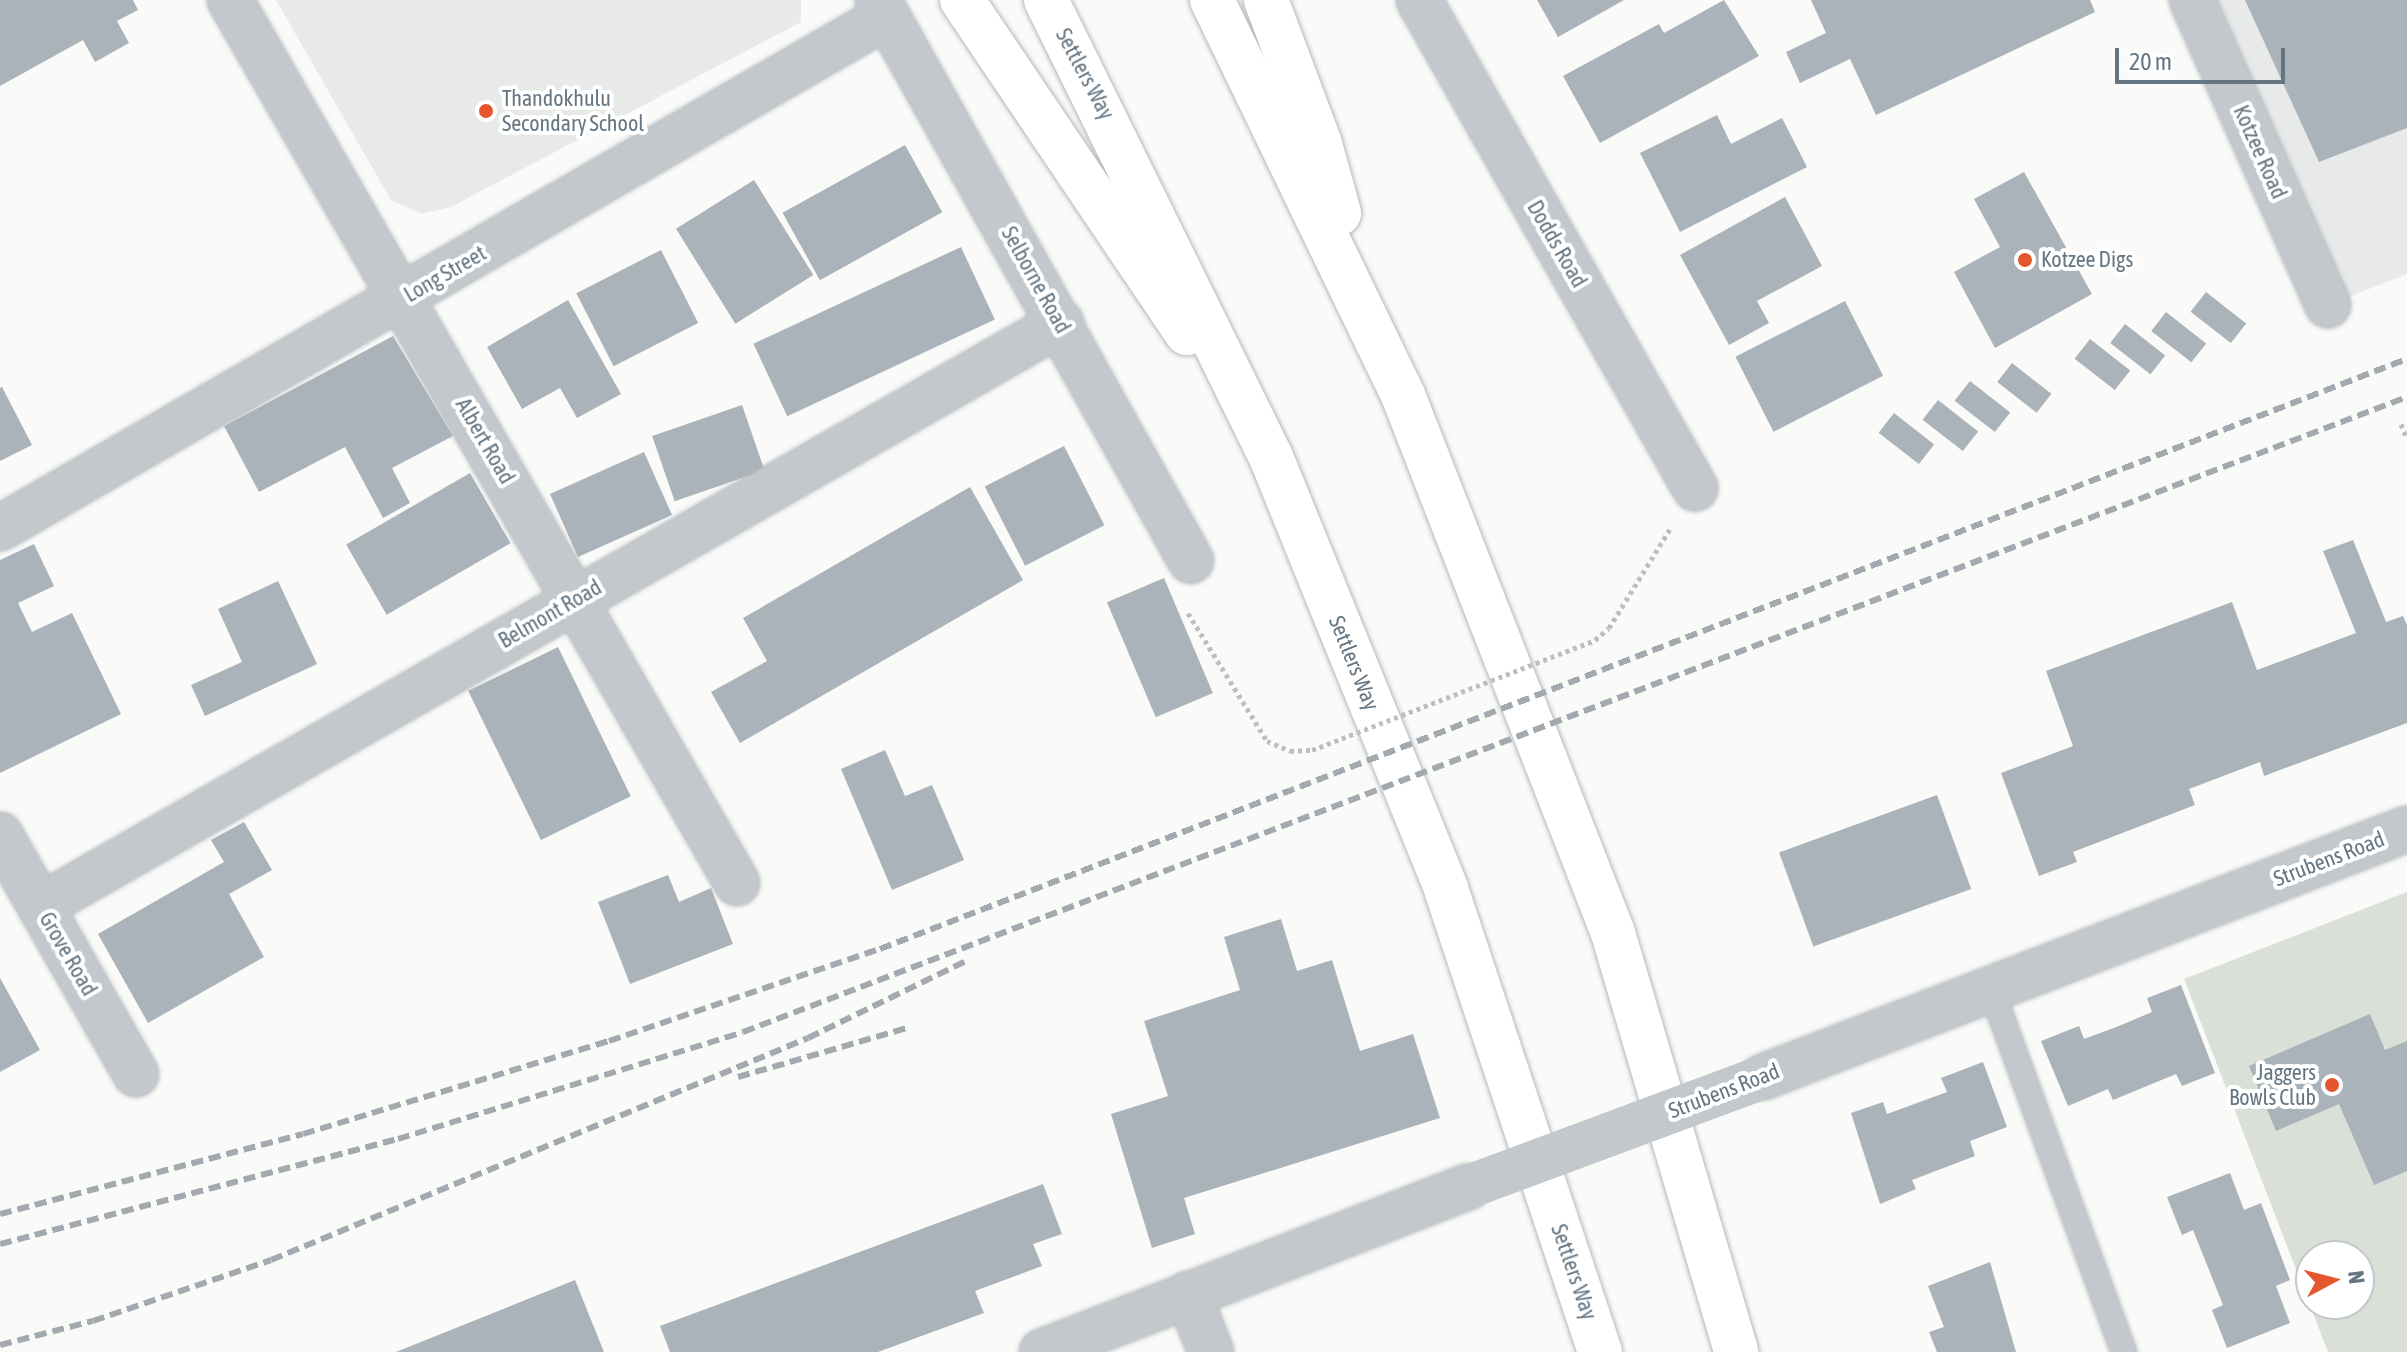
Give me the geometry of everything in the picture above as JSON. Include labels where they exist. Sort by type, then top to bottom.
[{"type":"highway","points":[[962,0],[1271,457]]},
{"type":"highway","name":"Settlers Way","points":[[1046,0],[1271,457],[1446,889],[1600,1352]]},
{"type":"highway","points":[[1212,0],[1367,315],[1409,409],[1613,933],[1736,1352]]},
{"type":"highway","points":[[1266,0],[1320,144],[1367,315]]},
{"type":"street","name":"Albert Road","points":[[230,0],[577,599],[737,883]]},
{"type":"street","name":"Dodds Road","points":[[1419,0],[1695,488]]},
{"type":"street","name":"Kotzee Road","points":[[2192,0],[2328,305]]},
{"type":"street","name":"Long Street","points":[[0,528],[402,298],[883,8]]},
{"type":"street","name":"Selborne Road","points":[[883,8],[1191,561]]},
{"type":"street","name":"Belmont Road","points":[[41,906],[1061,323]]},
{"type":"street","name":"Strubens Road","points":[[1042,1352],[2407,829]]},
{"type":"street","name":"Grove Road","points":[[0,835],[136,1074]]},
{"type":"street","points":[[1188,1294],[1211,1352]]},
{"type":"lane","points":[[1991,989],[2124,1352]]},
{"type":"path","points":[[2401,424],[2407,439]]},
{"type":"path","points":[[1191,561],[1173,587],[1234,693],[1267,741],[1290,751],[1312,750],[1595,640],[1609,628],[1695,488]]},
{"type":"shaded area","name":"Thandokhulu Secondary School","points":[[276,0],[801,0],[801,22],[451,207],[421,214],[391,200]]},
{"type":"shaded area","points":[[2192,0],[2407,0],[2407,274],[2328,305]]},
{"type":"shaded area","points":[[2407,892],[2407,1352],[2328,1352],[2316,1320],[2375,1320],[2375,1240],[2295,1240],[2295,1267],[2184,979]]},
{"type":"building","points":[[0,0],[133,0],[138,10],[117,21],[129,43],[95,62],[83,40],[0,86]]},
{"type":"building","points":[[1537,0],[1624,0],[1558,37]]},
{"type":"building","points":[[1724,0],[1759,56],[1600,143],[1563,76],[1659,24],[1664,33]]},
{"type":"building","points":[[1811,0],[2090,0],[2095,12],[1876,115],[1850,59],[1800,83],[1786,52],[1826,33]]},
{"type":"building","points":[[2245,0],[2407,0],[2407,128],[2319,162]]},
{"type":"building","points":[[1717,115],[1731,144],[1782,118],[1807,167],[1680,232],[1640,153]]},
{"type":"building","points":[[905,145],[942,212],[820,280],[783,213]]},
{"type":"building","name":"Kotzee Digs","points":[[2024,172],[2092,294],[1995,348],[1954,272],[2000,247],[1974,199]]},
{"type":"building","points":[[754,180],[813,275],[735,324],[676,229]]},
{"type":"building","points":[[1785,197],[1822,266],[1757,301],[1769,323],[1729,345],[1680,255]]},
{"type":"building","points":[[961,247],[995,320],[787,416],[753,344]]},
{"type":"building","points":[[661,250],[698,323],[614,366],[576,293]]},
{"type":"building","points":[[2206,292],[2246,323],[2231,343],[2191,312]]},
{"type":"building","points":[[568,300],[621,394],[577,418],[560,388],[522,409],[487,347]]},
{"type":"building","points":[[1845,301],[1883,376],[1774,432],[1735,357]]},
{"type":"building","points":[[2166,312],[2206,343],[2191,362],[2151,331]]},
{"type":"building","points":[[2125,324],[2165,355],[2150,374],[2110,343]]},
{"type":"building","points":[[393,336],[453,436],[392,468],[410,503],[383,518],[345,447],[259,492],[224,426]]},
{"type":"building","points":[[2090,339],[2130,370],[2115,390],[2075,359]]},
{"type":"building","points":[[2012,363],[2051,394],[2037,413],[1997,382]]},
{"type":"building","points":[[1970,381],[2010,412],[1995,432],[1955,401]]},
{"type":"building","points":[[0,388],[32,445],[0,461]]},
{"type":"building","points":[[1938,400],[1978,431],[1963,451],[1923,420]]},
{"type":"building","points":[[742,405],[764,470],[675,501],[652,436]]},
{"type":"building","points":[[1894,413],[1934,444],[1919,464],[1879,433]]},
{"type":"building","points":[[1064,446],[1104,525],[1025,566],[985,486]]},
{"type":"building","points":[[644,452],[672,515],[578,557],[550,494]]},
{"type":"building","points":[[470,473],[510,543],[387,615],[346,544]]},
{"type":"building","points":[[970,487],[1023,580],[740,743],[711,692],[767,661],[743,618]]},
{"type":"building","points":[[2353,540],[2386,622],[2403,616],[2407,625],[2407,723],[2264,776],[2260,762],[2189,789],[2195,805],[2073,852],[2077,862],[2039,876],[2001,773],[2073,746],[2046,671],[2232,602],[2257,670],[2356,633],[2323,551]]},
{"type":"building","points":[[34,544],[54,586],[18,603],[32,632],[72,613],[121,714],[0,773],[0,560]]},
{"type":"building","points":[[1164,578],[1213,693],[1156,717],[1107,602]]},
{"type":"building","points":[[278,581],[317,664],[205,716],[191,685],[242,662],[218,609]]},
{"type":"building","points":[[558,647],[631,796],[541,840],[468,691]]},
{"type":"building","points":[[885,750],[905,796],[932,785],[964,860],[892,890],[841,769]]},
{"type":"building","points":[[1937,795],[1971,889],[1813,946],[1779,852]]},
{"type":"building","points":[[244,822],[272,870],[229,894],[264,957],[148,1023],[98,934],[224,862],[211,840]]},
{"type":"building","points":[[668,875],[679,902],[711,888],[733,944],[630,984],[598,902]]},
{"type":"building","points":[[1281,919],[1297,971],[1332,960],[1360,1051],[1413,1034],[1440,1118],[1184,1198],[1195,1234],[1152,1248],[1111,1114],[1168,1096],[1144,1021],[1240,990],[1224,937]]},
{"type":"building","points":[[0,978],[40,1050],[0,1072]]},
{"type":"building","points":[[2181,985],[2215,1073],[2182,1086],[2176,1074],[2113,1100],[2108,1089],[2068,1106],[2041,1041],[2079,1026],[2084,1039],[2119,1026],[2152,1012],[2147,998]]},
{"type":"building","name":"Jaggers Bowls Club","points":[[2370,1014],[2385,1050],[2407,1041],[2407,1171],[2374,1185],[2339,1104],[2276,1131],[2249,1066]]},
{"type":"building","points":[[1983,1062],[2007,1127],[1970,1141],[1975,1156],[1912,1180],[1916,1189],[1880,1204],[1851,1113],[1883,1102],[1887,1114],[1947,1092],[1941,1078]]},
{"type":"building","points":[[2230,1173],[2244,1210],[2261,1203],[2290,1280],[2276,1286],[2290,1323],[2227,1348],[2212,1310],[2223,1305],[2193,1230],[2182,1235],[2167,1197]]},
{"type":"building","points":[[1043,1184],[1062,1234],[1033,1244],[1042,1266],[975,1291],[984,1313],[878,1352],[670,1352],[660,1326]]},
{"type":"building","points":[[1990,1262],[2016,1352],[1937,1352],[1929,1332],[1944,1327],[1928,1286]]},
{"type":"building","points":[[575,1280],[604,1352],[396,1352]]},
{"type":"railway","points":[[0,1214],[303,1134],[609,1041],[880,949],[2407,359]]},
{"type":"railway","points":[[0,1244],[398,1139],[743,1032],[2407,397]]},
{"type":"railway","points":[[0,1345],[93,1321],[271,1260],[808,1038],[970,959]]},
{"type":"railway","points":[[738,1077],[907,1028]]},
{"type":"place","name":"Thandokhulu Secondary School","points":[[486,111]]},
{"type":"place","name":"Kotzee Digs","points":[[2025,260]]},
{"type":"place","name":"Jaggers Bowls Club","points":[[2332,1085]]}]
